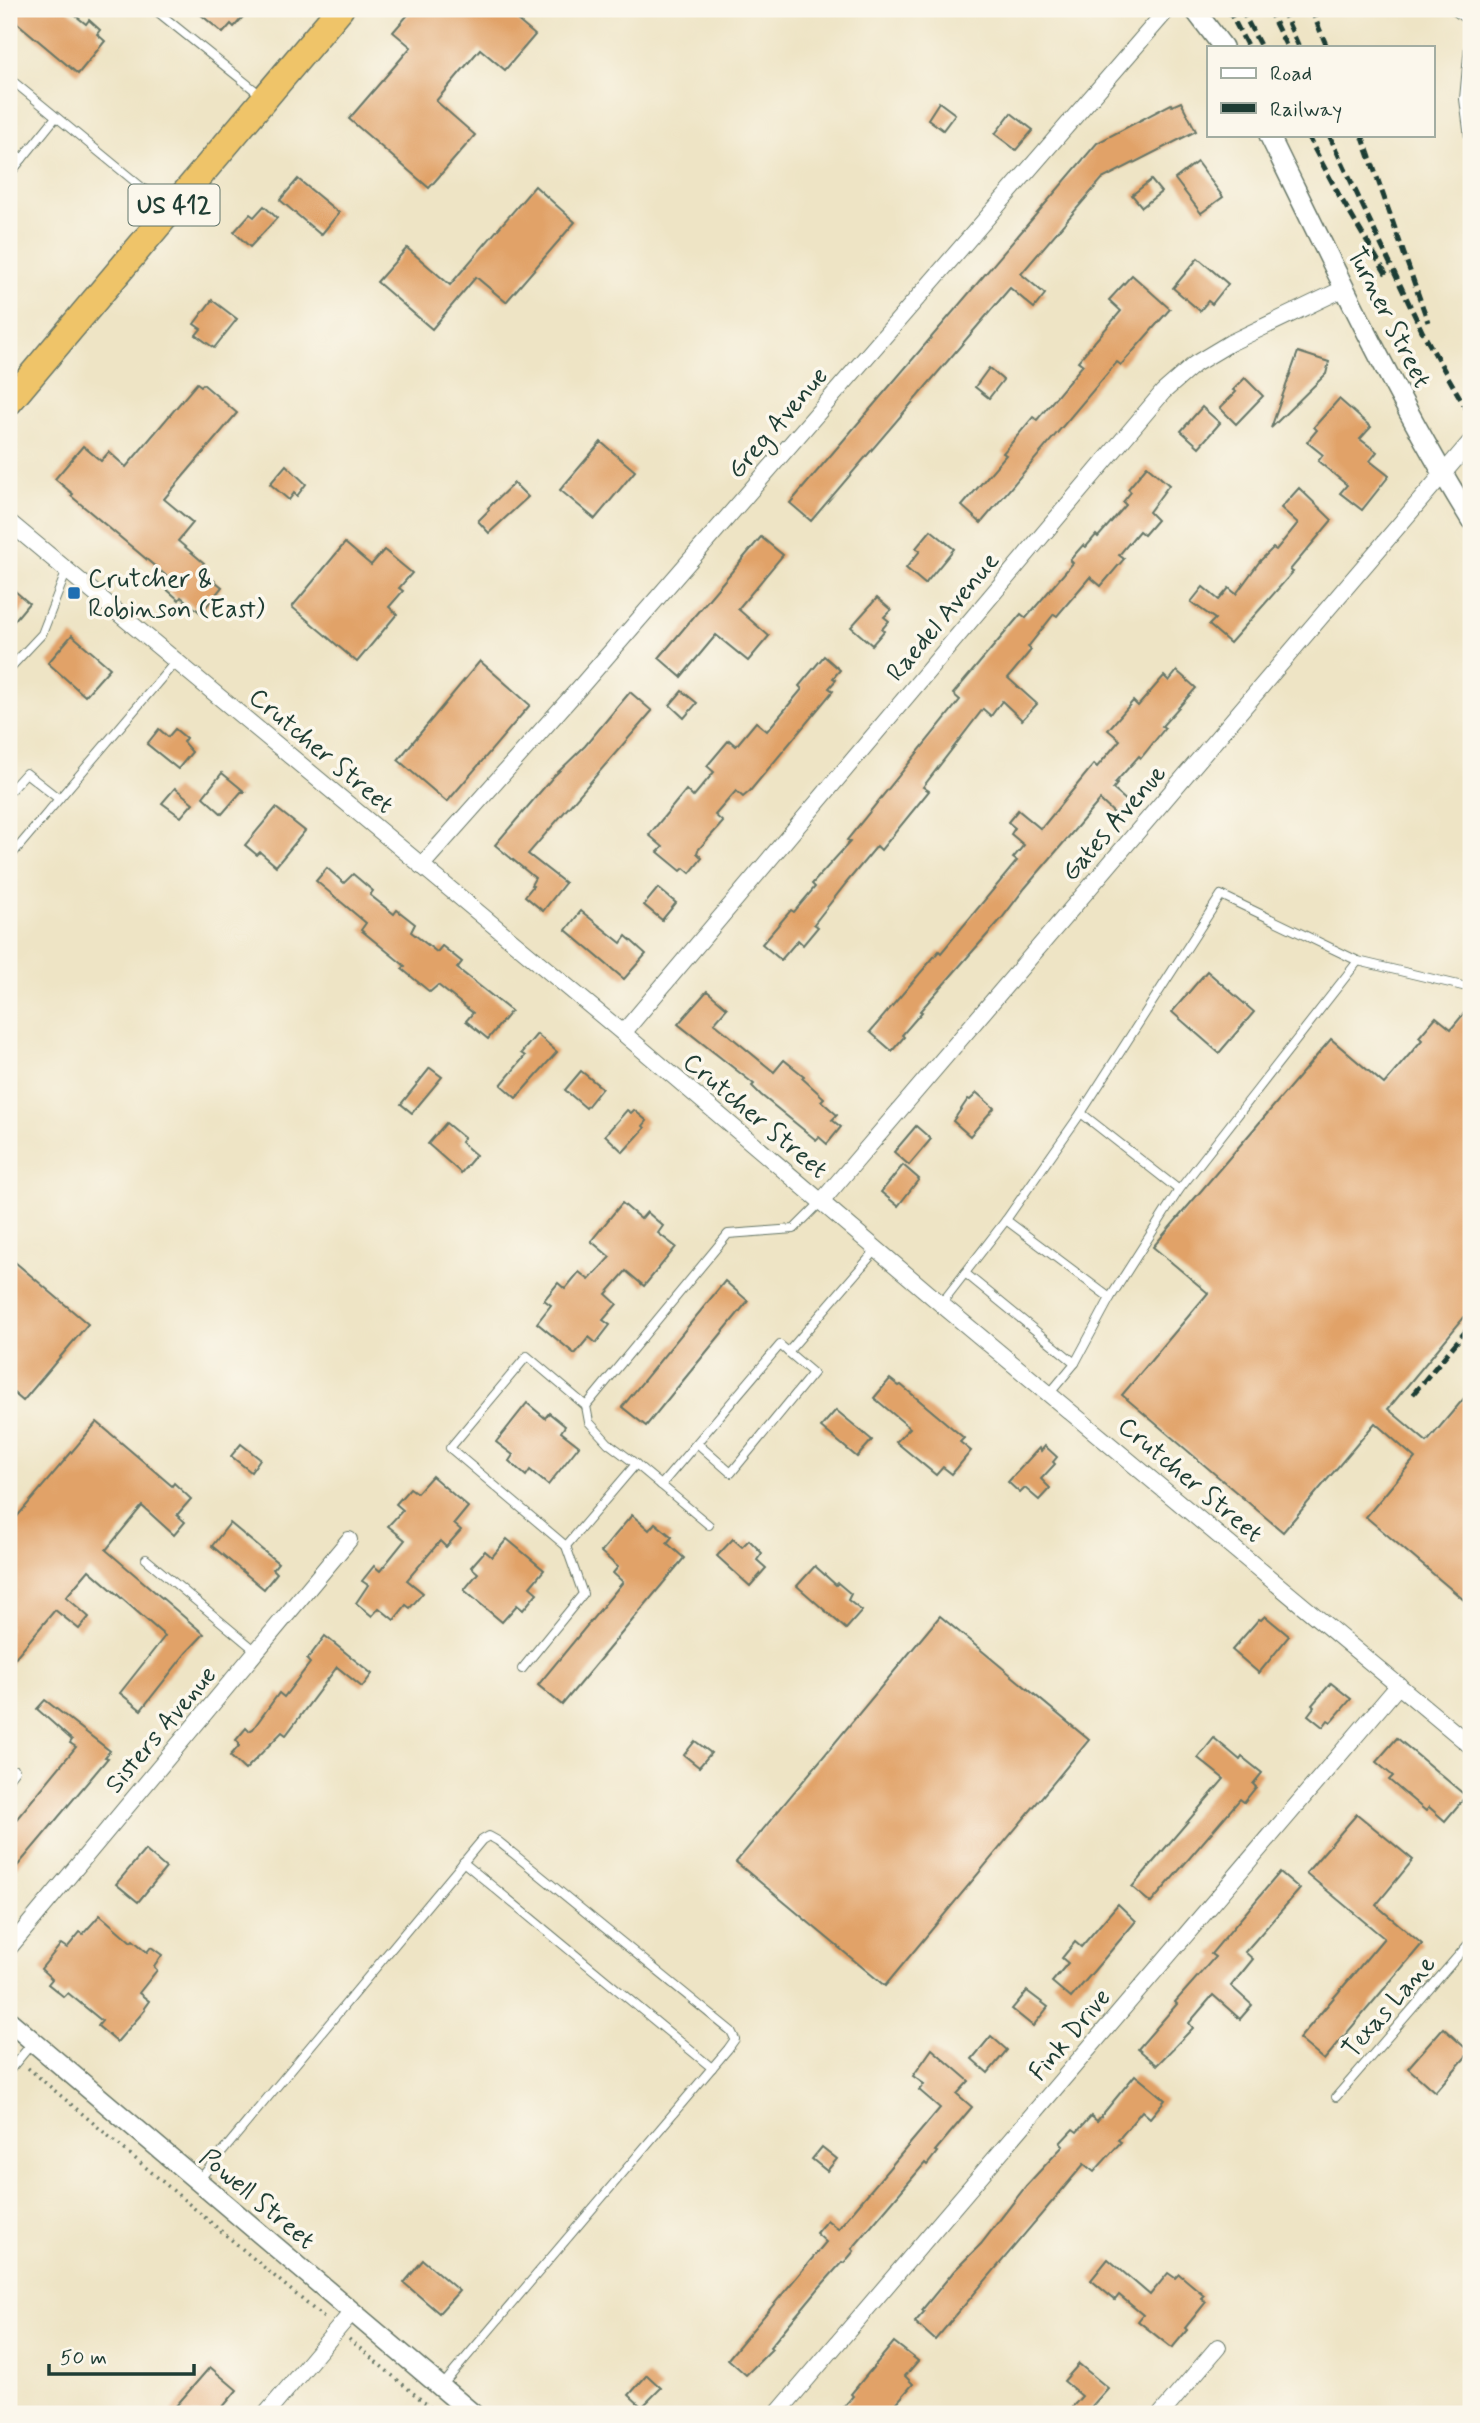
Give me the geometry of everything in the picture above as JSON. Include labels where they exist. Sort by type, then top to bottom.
[{"type":"highway","name":"US 412","points":[[9,402],[340,9]]},
{"type":"street","name":"Greg Avenue","points":[[421,866],[582,685],[1168,9]]},
{"type":"street","points":[[1194,9],[1222,46]]},
{"type":"street","name":"Turner Street","points":[[1269,136],[1345,288],[1443,474],[1471,520]]},
{"type":"street","name":"Raedel Avenue","points":[[623,1033],[1163,391],[1195,364],[1230,343],[1345,288]]},
{"type":"street","name":"Gates Avenue","points":[[821,1202],[1471,441]]},
{"type":"street","name":"Crutcher Street","points":[[9,522],[623,1033],[941,1304],[1471,1746]]},
{"type":"street","name":"Sisters Avenue","points":[[9,1948],[349,1540]]},
{"type":"street","name":"Fink Drive","points":[[777,2414],[1399,1685]]},
{"type":"street","name":"Powell Street","points":[[9,2021],[473,2414]]},
{"type":"street","points":[[266,2414],[352,2312]]},
{"type":"street","points":[[1161,2414],[1218,2347]]},
{"type":"lane","points":[[154,9],[264,98]]},
{"type":"lane","points":[[1452,9],[1471,23],[1464,99],[1471,153]]},
{"type":"lane","points":[[9,78],[170,210]]},
{"type":"lane","points":[[9,175],[56,117]]},
{"type":"lane","points":[[9,148],[22,159]]},
{"type":"lane","points":[[9,669],[42,634],[67,570]]},
{"type":"lane","points":[[9,859],[176,661]]},
{"type":"lane","points":[[9,792],[26,773],[59,799]]},
{"type":"lane","points":[[941,1304],[1006,1220],[1082,1113],[1221,895],[1358,961],[1471,988]]},
{"type":"lane","points":[[1050,1393],[1075,1363],[1110,1298],[1179,1190],[1358,961]]},
{"type":"lane","points":[[1082,1113],[1179,1190]]},
{"type":"lane","points":[[586,1406],[729,1234],[794,1229],[821,1202]]},
{"type":"lane","points":[[1006,1220],[1110,1298]]},
{"type":"lane","points":[[788,1352],[877,1249]]},
{"type":"lane","points":[[965,1273],[1075,1363]]},
{"type":"lane","points":[[661,1485],[780,1345],[813,1373],[731,1473],[698,1444]]},
{"type":"lane","points":[[522,1669],[583,1594],[566,1546],[450,1448],[527,1356],[586,1406],[589,1422],[608,1443],[709,1525]]},
{"type":"lane","points":[[566,1546],[636,1464]]},
{"type":"lane","points":[[146,1559],[257,1651]]},
{"type":"lane","points":[[9,1779],[15,1770]]},
{"type":"lane","points":[[198,2182],[463,1862],[482,1840],[489,1836],[731,2031],[735,2039],[712,2068],[441,2387]]},
{"type":"lane","points":[[463,1862],[712,2068]]},
{"type":"lane","name":"Texas Lane","points":[[1336,2097],[1471,1941]]},
{"type":"lane","points":[[9,2071],[33,2042]]},
{"type":"path","points":[[27,2067],[316,2312]]},
{"type":"path","points":[[360,2348],[438,2414]]},
{"type":"building","points":[[9,9],[67,9],[86,24],[89,20],[100,30],[97,34],[105,41],[78,74],[9,16]]},
{"type":"building","points":[[194,9],[250,9],[234,27],[231,24],[223,33]]},
{"type":"building","points":[[413,9],[504,9],[535,35],[505,70],[480,49],[436,101],[475,135],[429,188],[349,119],[411,47],[393,32]]},
{"type":"building","points":[[939,102],[955,114],[943,130],[928,119]]},
{"type":"building","points":[[1181,102],[1196,131],[1102,179],[1021,274],[1045,294],[1034,308],[1010,288],[811,521],[790,503],[1097,143],[1171,104],[1172,106]]},
{"type":"building","points":[[1011,113],[1033,130],[1016,150],[995,134]]},
{"type":"building","points":[[1197,162],[1223,197],[1201,213],[1175,179]]},
{"type":"building","points":[[298,179],[339,213],[321,235],[280,200]]},
{"type":"building","points":[[1151,180],[1161,192],[1142,207],[1132,195]]},
{"type":"building","points":[[535,186],[575,222],[506,302],[476,277],[432,329],[377,282],[407,248],[450,285]]},
{"type":"building","points":[[264,206],[277,218],[250,247],[234,232],[250,214],[254,217]]},
{"type":"building","points":[[1198,258],[1228,284],[1212,304],[1208,301],[1200,311],[1173,288]]},
{"type":"building","points":[[1132,275],[1170,309],[1121,365],[1117,362],[981,523],[962,506],[1006,455],[1003,453],[1033,417],[1037,420],[1083,365],[1078,361],[1121,311],[1109,300]]},
{"type":"building","points":[[212,300],[237,319],[214,348],[196,335],[201,329],[194,324]]},
{"type":"building","points":[[1298,352],[1329,362],[1326,374],[1271,428]]},
{"type":"building","points":[[989,368],[1003,380],[989,398],[975,387]]},
{"type":"building","points":[[1245,378],[1263,396],[1236,424],[1220,408]]},
{"type":"building","points":[[197,383],[201,386],[203,384],[237,413],[164,499],[193,523],[178,541],[204,563],[200,569],[222,587],[201,613],[164,587],[170,579],[71,496],[73,494],[55,479],[83,446],[101,461],[109,452],[126,467]]},
{"type":"building","points":[[1339,399],[1371,427],[1360,439],[1377,452],[1370,461],[1389,476],[1362,510],[1340,493],[1347,485],[1318,461],[1323,455],[1307,442],[1317,430],[1314,427]]},
{"type":"building","points":[[1202,407],[1220,423],[1199,447],[1181,431]]},
{"type":"building","points":[[601,442],[635,471],[595,519],[560,490]]},
{"type":"building","points":[[286,465],[306,484],[297,496],[294,493],[289,500],[270,484]]},
{"type":"building","points":[[1147,466],[1169,485],[1149,512],[1157,520],[1144,535],[1139,531],[1119,555],[1124,559],[1101,586],[1090,577],[1057,616],[1054,614],[1028,647],[1031,650],[1008,678],[1037,704],[1022,720],[1002,701],[991,716],[983,709],[923,787],[929,791],[881,850],[877,846],[847,882],[814,924],[818,927],[803,945],[798,940],[781,960],[762,944],[815,887],[812,884],[850,842],[847,840],[960,700],[953,694],[1021,614],[1026,618],[1073,563],[1070,560],[1083,545],[1086,547],[1096,535],[1098,537],[1126,505],[1123,502],[1131,492],[1128,489]]},
{"type":"building","points":[[514,483],[528,497],[489,533],[478,521]]},
{"type":"building","points":[[1299,488],[1332,520],[1290,570],[1293,572],[1230,643],[1209,625],[1215,619],[1191,602],[1203,587],[1219,600],[1229,588],[1236,594],[1260,561],[1273,548],[1276,550],[1298,523],[1281,508]]},
{"type":"building","points":[[931,530],[954,549],[925,584],[906,568],[920,551],[916,548]]},
{"type":"building","points":[[761,537],[783,555],[738,609],[769,636],[748,661],[716,635],[681,677],[659,658]]},
{"type":"building","points":[[345,543],[371,565],[384,550],[412,573],[399,588],[403,591],[389,607],[397,614],[357,662],[292,607]]},
{"type":"building","points":[[9,586],[29,603],[9,627]]},
{"type":"building","points":[[877,598],[891,610],[884,617],[889,621],[882,629],[884,631],[872,645],[851,627]]},
{"type":"building","points":[[72,635],[110,668],[85,696],[48,663]]},
{"type":"building","points":[[824,656],[840,670],[829,688],[833,691],[750,791],[743,797],[736,791],[715,815],[723,822],[698,850],[697,853],[702,858],[690,873],[684,868],[681,871],[658,852],[663,847],[649,835],[686,790],[693,797],[714,772],[707,766],[729,740],[736,746],[756,722],[767,731],[802,689],[799,686]]},
{"type":"building","points":[[480,661],[530,705],[447,802],[398,760]]},
{"type":"building","points":[[1177,671],[1196,688],[1162,726],[1165,728],[1141,758],[1139,756],[1115,783],[1117,784],[1113,789],[1128,802],[1116,815],[1100,800],[920,1011],[922,1012],[892,1051],[870,1032],[939,951],[941,953],[1017,861],[1013,858],[1024,845],[1011,834],[1015,828],[1008,822],[1018,810],[1041,829],[1094,764],[1097,767],[1120,740],[1108,730],[1133,701],[1138,706],[1164,676],[1169,681]]},
{"type":"building","points":[[682,691],[697,703],[684,718],[670,705]]},
{"type":"building","points":[[630,692],[652,711],[528,854],[565,883],[543,911],[525,896],[533,886],[531,885],[535,878],[495,845]]},
{"type":"building","points":[[159,729],[168,737],[175,729],[186,738],[183,742],[192,752],[178,769],[147,744]]},
{"type":"building","points":[[222,773],[245,792],[241,792],[222,814],[203,797]]},
{"type":"building","points":[[175,788],[193,803],[181,817],[162,803]]},
{"type":"building","points":[[276,808],[305,831],[276,866],[260,852],[257,855],[245,845]]},
{"type":"building","points":[[327,868],[344,883],[353,874],[373,891],[370,895],[394,914],[397,910],[415,924],[411,932],[437,952],[442,946],[462,962],[457,968],[511,1011],[488,1039],[466,1021],[473,1013],[438,985],[430,992],[402,969],[405,966],[361,930],[366,923],[316,881]]},
{"type":"building","points":[[658,888],[676,903],[662,920],[644,905]]},
{"type":"building","points":[[581,911],[621,943],[626,936],[646,954],[624,979],[566,930]]},
{"type":"building","points":[[1207,971],[1254,1012],[1219,1053],[1172,1012]]},
{"type":"building","points":[[707,991],[727,1008],[714,1023],[774,1072],[784,1060],[804,1076],[802,1078],[824,1098],[821,1101],[837,1115],[832,1120],[841,1127],[827,1144],[819,1137],[816,1140],[761,1095],[752,1086],[754,1084],[678,1024]]},
{"type":"building","points":[[1471,1005],[1471,1309],[1388,1409],[1427,1442],[1471,1390],[1471,1606],[1366,1517],[1415,1458],[1375,1423],[1283,1532],[1122,1395],[1208,1293],[1153,1247],[1331,1039],[1384,1084],[1422,1040],[1419,1037],[1436,1017],[1451,1029]]},
{"type":"building","points":[[537,1034],[557,1052],[516,1098],[501,1085],[525,1056],[521,1053]]},
{"type":"building","points":[[430,1068],[442,1077],[412,1113],[401,1104]]},
{"type":"building","points":[[581,1071],[602,1088],[586,1108],[565,1090]]},
{"type":"building","points":[[977,1093],[994,1108],[970,1136],[953,1121],[968,1099]]},
{"type":"building","points":[[627,1110],[631,1113],[634,1110],[647,1121],[643,1126],[645,1128],[623,1152],[605,1135]]},
{"type":"building","points":[[446,1123],[464,1138],[461,1142],[476,1155],[461,1173],[428,1144]]},
{"type":"building","points":[[916,1126],[931,1139],[909,1165],[894,1152]]},
{"type":"building","points":[[903,1165],[919,1179],[898,1206],[881,1192]]},
{"type":"building","points":[[622,1203],[641,1219],[647,1212],[663,1226],[658,1233],[676,1247],[644,1286],[626,1271],[606,1294],[617,1304],[603,1320],[610,1325],[596,1343],[589,1337],[575,1354],[537,1323],[551,1305],[544,1300],[558,1283],[565,1289],[579,1272],[589,1280],[610,1257],[591,1241]]},
{"type":"building","points":[[9,1257],[88,1324],[23,1401],[9,1389]]},
{"type":"building","points":[[725,1281],[748,1301],[646,1426],[622,1407]]},
{"type":"building","points":[[890,1379],[901,1385],[964,1438],[960,1442],[971,1451],[952,1474],[943,1467],[936,1475],[896,1442],[910,1428],[874,1398]]},
{"type":"building","points":[[527,1403],[545,1418],[549,1413],[565,1426],[561,1432],[579,1446],[548,1485],[530,1470],[526,1476],[509,1461],[513,1455],[496,1442]]},
{"type":"building","points":[[836,1410],[872,1440],[857,1457],[821,1427]]},
{"type":"building","points":[[97,1422],[191,1499],[177,1515],[185,1522],[174,1535],[142,1506],[106,1550],[204,1634],[141,1710],[120,1693],[165,1636],[89,1570],[66,1597],[89,1617],[79,1629],[55,1610],[9,1665],[9,1526]]},
{"type":"building","points":[[241,1444],[260,1459],[251,1472],[231,1456]]},
{"type":"building","points":[[1045,1446],[1057,1457],[1053,1462],[1055,1464],[1041,1479],[1050,1488],[1039,1500],[1025,1488],[1020,1493],[1008,1482],[1039,1448],[1041,1451]]},
{"type":"building","points":[[432,1476],[468,1507],[454,1524],[461,1530],[446,1547],[440,1541],[407,1580],[423,1593],[410,1608],[406,1605],[394,1620],[379,1608],[372,1616],[356,1603],[368,1585],[362,1581],[374,1566],[380,1571],[405,1540],[388,1526],[403,1510],[396,1504],[410,1488],[417,1493]]},
{"type":"building","points":[[632,1515],[649,1530],[655,1523],[672,1537],[667,1543],[684,1558],[562,1705],[538,1685],[623,1582],[613,1573],[618,1567],[601,1552]]},
{"type":"building","points":[[230,1523],[278,1563],[273,1569],[277,1573],[264,1589],[212,1546]]},
{"type":"building","points":[[507,1539],[544,1570],[530,1587],[537,1593],[523,1610],[517,1605],[502,1622],[464,1590],[478,1573],[471,1567],[485,1551],[492,1557]]},
{"type":"building","points":[[733,1539],[742,1547],[749,1540],[762,1553],[757,1560],[766,1568],[750,1586],[717,1556]]},
{"type":"building","points":[[815,1566],[836,1585],[838,1583],[851,1594],[848,1600],[862,1611],[846,1629],[797,1586]]},
{"type":"building","points":[[940,1616],[1089,1740],[885,1986],[736,1862]]},
{"type":"building","points":[[1265,1616],[1289,1636],[1259,1673],[1232,1650],[1259,1619]]},
{"type":"building","points":[[325,1636],[372,1674],[362,1687],[337,1667],[286,1735],[282,1732],[245,1770],[230,1756],[239,1746],[236,1740],[246,1728],[249,1731],[253,1729],[279,1693],[284,1697],[310,1663],[307,1660]]},
{"type":"building","points":[[1331,1683],[1351,1699],[1331,1722],[1328,1720],[1323,1727],[1308,1715],[1314,1707],[1312,1705]]},
{"type":"building","points":[[45,1700],[110,1751],[105,1757],[108,1758],[9,1876],[9,1828],[76,1747],[70,1743],[72,1740],[37,1709]]},
{"type":"building","points":[[1214,1738],[1240,1760],[1242,1757],[1262,1773],[1253,1784],[1256,1787],[1244,1802],[1240,1799],[1151,1903],[1132,1887],[1224,1779],[1198,1758]]},
{"type":"building","points":[[1397,1738],[1466,1796],[1445,1821],[1429,1807],[1426,1811],[1389,1780],[1393,1776],[1376,1762]]},
{"type":"building","points":[[695,1741],[711,1753],[699,1767],[684,1755]]},
{"type":"building","points":[[1357,1814],[1413,1860],[1376,1905],[1422,1944],[1324,2060],[1299,2039],[1384,1938],[1306,1873]]},
{"type":"building","points":[[145,1850],[166,1868],[138,1902],[116,1884]]},
{"type":"building","points":[[1280,1872],[1300,1889],[1245,1952],[1253,1959],[1231,1986],[1252,2005],[1240,2019],[1213,1995],[1189,2023],[1193,2028],[1157,2065],[1138,2049],[1215,1957],[1211,1954]]},
{"type":"building","points":[[1118,1904],[1136,1921],[1071,1998],[1052,1982],[1068,1963],[1062,1958],[1075,1942],[1081,1947]]},
{"type":"building","points":[[100,1915],[131,1942],[133,1940],[147,1952],[151,1947],[162,1955],[154,1967],[157,1970],[139,1993],[149,2001],[145,2010],[117,2042],[98,2026],[102,2021],[68,1993],[64,1997],[48,1984],[52,1979],[41,1969],[61,1944],[67,1948],[80,1932],[83,1934]]},
{"type":"building","points":[[1027,1991],[1048,2007],[1033,2026],[1012,2009]]},
{"type":"building","points":[[1443,2028],[1470,2052],[1435,2092],[1408,2068]]},
{"type":"building","points":[[991,2036],[1007,2050],[988,2073],[972,2059]]},
{"type":"building","points":[[932,2049],[969,2081],[957,2094],[972,2107],[935,2151],[937,2152],[927,2165],[925,2163],[852,2249],[854,2251],[844,2263],[842,2262],[819,2288],[770,2347],[772,2349],[746,2375],[728,2359],[826,2242],[816,2233],[827,2220],[838,2229],[940,2108],[919,2090],[924,2084],[913,2076]]},
{"type":"building","points":[[1135,2075],[1165,2100],[1150,2118],[1142,2111],[1118,2140],[1121,2142],[1094,2172],[1084,2164],[935,2340],[915,2322],[924,2312],[922,2310],[1063,2146],[1060,2143],[1073,2129],[1077,2132],[1091,2116],[1097,2121]]},
{"type":"building","points":[[822,2147],[837,2159],[827,2171],[812,2159]]},
{"type":"building","points":[[1108,2259],[1150,2295],[1168,2273],[1175,2278],[1179,2274],[1204,2295],[1201,2298],[1206,2302],[1172,2348],[1138,2321],[1143,2315],[1119,2295],[1115,2300],[1091,2280]]},
{"type":"building","points":[[423,2260],[459,2291],[439,2313],[404,2283]]},
{"type":"building","points":[[894,2342],[918,2361],[905,2376],[913,2384],[887,2414],[851,2414],[843,2408],[853,2396],[851,2394]]},
{"type":"building","points":[[1079,2364],[1108,2388],[1085,2414],[1066,2414],[1082,2396],[1064,2381]]},
{"type":"building","points":[[210,2367],[237,2390],[217,2414],[169,2414]]},
{"type":"building","points":[[647,2375],[661,2388],[642,2407],[629,2395]]},
{"type":"railway","points":[[1228,9],[1247,46]]},
{"type":"railway","points":[[1241,9],[1260,46]]},
{"type":"railway","points":[[1268,9],[1286,46]]},
{"type":"railway","points":[[1282,9],[1299,46]]},
{"type":"railway","points":[[1311,9],[1327,46]]},
{"type":"railway","points":[[1308,136],[1388,277]]},
{"type":"railway","points":[[1329,136],[1423,333],[1471,417]]},
{"type":"railway","points":[[1362,136],[1428,322]]},
{"type":"railway","points":[[1413,1394],[1471,1325]]},
{"type":"place","name":"Crutcher & Robinson (East)","points":[[74,593]]}]
